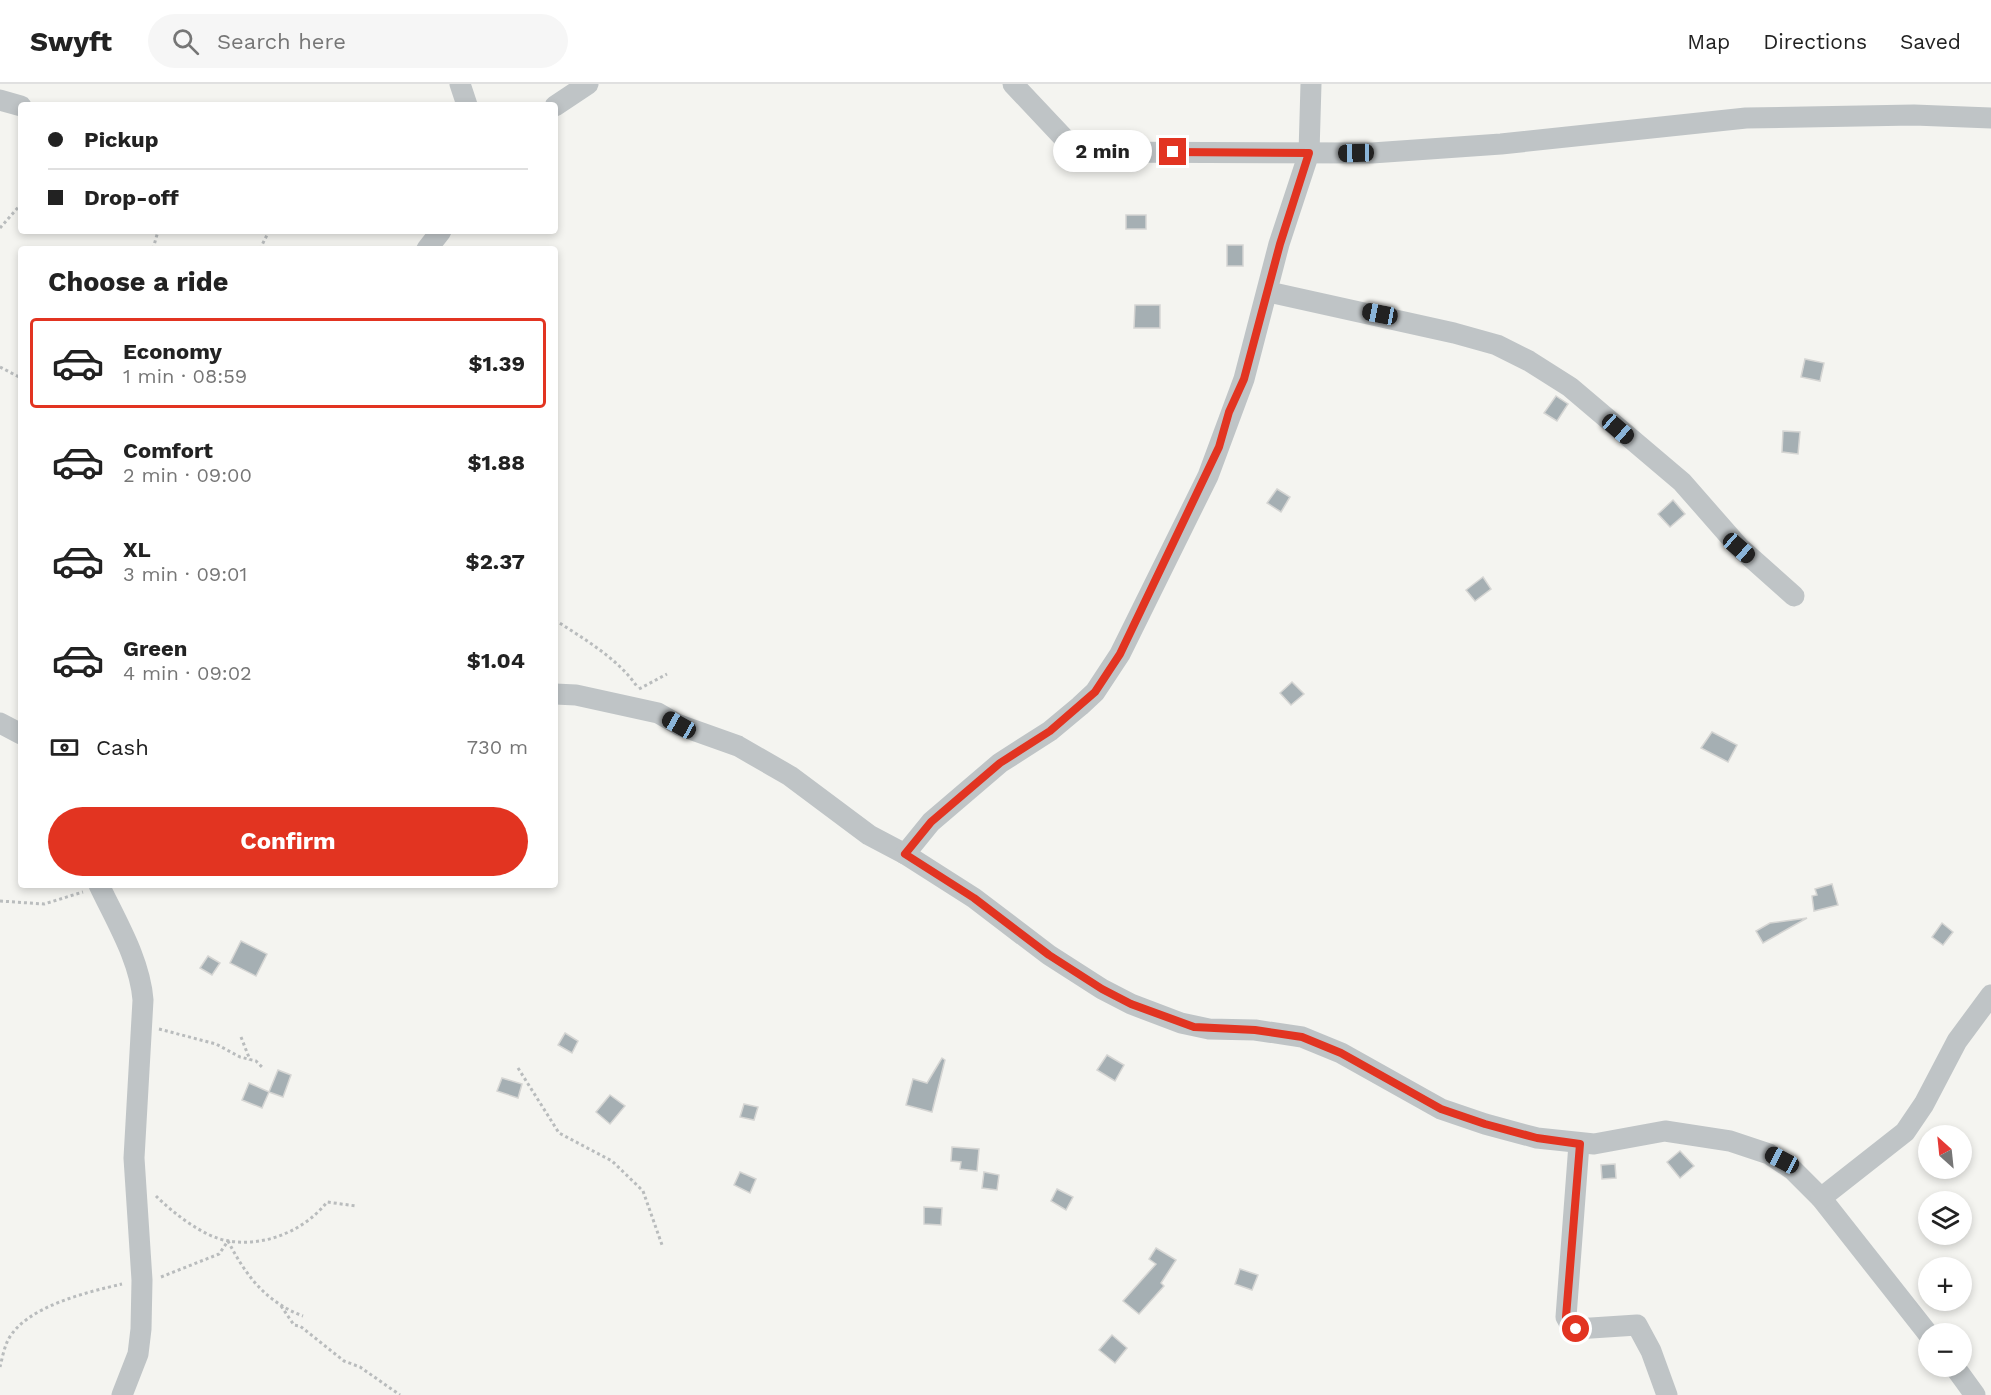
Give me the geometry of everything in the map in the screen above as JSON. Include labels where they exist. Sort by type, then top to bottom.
[{"type":"street","points":[[460,84],[466,102]]},
{"type":"street","points":[[558,104],[588,84]]},
{"type":"street","points":[[1013,84],[1077,152],[1309,153],[1434,150],[1746,118],[1914,115],[1991,118]]},
{"type":"street","points":[[905,854],[931,822],[1000,763],[1050,731],[1095,692],[1108,675],[1208,476],[1244,379],[1280,244],[1309,153],[1311,84]]},
{"type":"street","points":[[0,100],[18,105]]},
{"type":"street","points":[[429,246],[439,234]]},
{"type":"street","points":[[1269,292],[1380,314],[1454,333],[1497,345],[1529,361],[1570,387],[1682,482],[1739,548],[1794,596]]},
{"type":"street","points":[[558,694],[634,699],[679,725],[738,746],[790,776],[869,835],[905,854],[974,898],[1049,955],[1102,989],[1131,1004],[1194,1027],[1255,1030],[1302,1037],[1341,1053],[1441,1109],[1537,1138],[1580,1144],[1665,1131],[1730,1141],[1753,1147],[1782,1160],[1821,1198],[1920,1323]]},
{"type":"street","points":[[0,723],[18,732]]},
{"type":"street","points":[[100,888],[141,983],[142,1026],[134,1158],[142,1280],[141,1329],[138,1354],[122,1395]]},
{"type":"street","points":[[1821,1198],[1905,1132],[1924,1104],[1957,1041],[1991,995]]},
{"type":"street","points":[[1580,1144],[1566,1317],[1571,1326],[1576,1329],[1637,1325],[1651,1351],[1667,1395]]},
{"type":"street","points":[[1962,1377],[1975,1395]]},
{"type":"path","points":[[0,228],[18,207]]},
{"type":"path","points":[[0,367],[18,376]]},
{"type":"path","points":[[558,622],[589,643],[630,676],[634,699],[667,674]]},
{"type":"path","points":[[0,901],[44,904],[69,898],[92,888]]},
{"type":"path","points":[[142,1026],[216,1044],[264,1069]]},
{"type":"path","points":[[241,1037],[250,1060]]},
{"type":"path","points":[[518,1068],[559,1133],[612,1161],[643,1191],[662,1245]]},
{"type":"path","points":[[135,1189],[154,1194],[177,1217],[228,1241],[272,1240],[314,1218],[327,1202],[356,1206]]},
{"type":"path","points":[[0,1367],[8,1339],[34,1314],[54,1303],[162,1276],[219,1254],[228,1241]]},
{"type":"path","points":[[228,1241],[245,1273],[267,1296],[303,1316]]},
{"type":"path","points":[[280,1305],[294,1325],[300,1326],[344,1361],[360,1367],[400,1395]]},
{"type":"building","points":[[1126,215],[1146,215],[1146,229],[1126,229]]},
{"type":"building","points":[[1227,245],[1243,245],[1243,266],[1227,266]]},
{"type":"building","points":[[1135,305],[1160,305],[1160,328],[1134,328]]},
{"type":"building","points":[[1805,359],[1824,363],[1820,381],[1801,377]]},
{"type":"building","points":[[1556,396],[1568,404],[1557,421],[1544,413]]},
{"type":"building","points":[[1783,431],[1800,432],[1798,454],[1782,452]]},
{"type":"building","points":[[1277,489],[1290,497],[1281,512],[1267,503]]},
{"type":"building","points":[[1673,500],[1685,514],[1670,527],[1658,514]]},
{"type":"building","points":[[1483,577],[1491,589],[1475,601],[1466,590]]},
{"type":"building","points":[[1292,682],[1304,694],[1291,705],[1280,693]]},
{"type":"building","points":[[1712,732],[1737,745],[1728,762],[1701,748]]},
{"type":"building","points":[[1832,884],[1838,905],[1814,911],[1812,896],[1817,895],[1815,889]]},
{"type":"building","points":[[1807,918],[1763,943],[1756,931],[1770,923]]},
{"type":"building","points":[[1942,923],[1953,932],[1943,945],[1932,937]]},
{"type":"building","points":[[241,941],[267,954],[256,976],[230,963]]},
{"type":"building","points":[[208,956],[220,963],[212,975],[200,968]]},
{"type":"building","points":[[565,1033],[578,1041],[572,1053],[558,1045]]},
{"type":"building","points":[[1107,1055],[1124,1065],[1115,1081],[1097,1070]]},
{"type":"building","points":[[942,1058],[945,1060],[932,1112],[906,1105],[913,1079],[927,1083]]},
{"type":"building","points":[[278,1070],[291,1075],[283,1097],[269,1092]]},
{"type":"building","points":[[502,1078],[522,1084],[518,1098],[497,1091]]},
{"type":"building","points":[[249,1083],[269,1092],[262,1108],[242,1100]]},
{"type":"building","points":[[610,1095],[625,1106],[610,1124],[596,1112]]},
{"type":"building","points":[[744,1104],[758,1107],[754,1120],[740,1117]]},
{"type":"building","points":[[952,1147],[979,1149],[977,1171],[960,1169],[961,1162],[951,1161]]},
{"type":"building","points":[[1680,1151],[1694,1166],[1680,1178],[1667,1162]]},
{"type":"building","points":[[1615,1164],[1616,1178],[1602,1179],[1601,1165]]},
{"type":"building","points":[[740,1172],[756,1179],[750,1193],[734,1185]]},
{"type":"building","points":[[984,1172],[999,1175],[997,1190],[982,1188]]},
{"type":"building","points":[[1057,1189],[1073,1197],[1066,1210],[1051,1201]]},
{"type":"building","points":[[924,1207],[942,1208],[941,1225],[924,1224]]},
{"type":"building","points":[[1156,1248],[1176,1260],[1161,1283],[1164,1286],[1139,1314],[1123,1301],[1156,1264],[1149,1259]]},
{"type":"building","points":[[1240,1269],[1258,1275],[1252,1290],[1235,1284]]},
{"type":"building","points":[[1112,1335],[1127,1348],[1115,1363],[1099,1350]]},
{"type":"route","points":[[1173,152],[1309,153],[1280,244],[1244,379],[1229,412],[1208,476],[1120,654],[1095,692],[1050,731],[1000,763],[948,810],[931,822],[905,854],[974,898],[1049,955],[1102,989],[1131,1004],[1194,1027],[1255,1030],[1302,1037],[1341,1053],[1408,1093],[1441,1109],[1537,1138],[1580,1144],[1568,1261],[1566,1317],[1571,1326],[1576,1329]]}]
